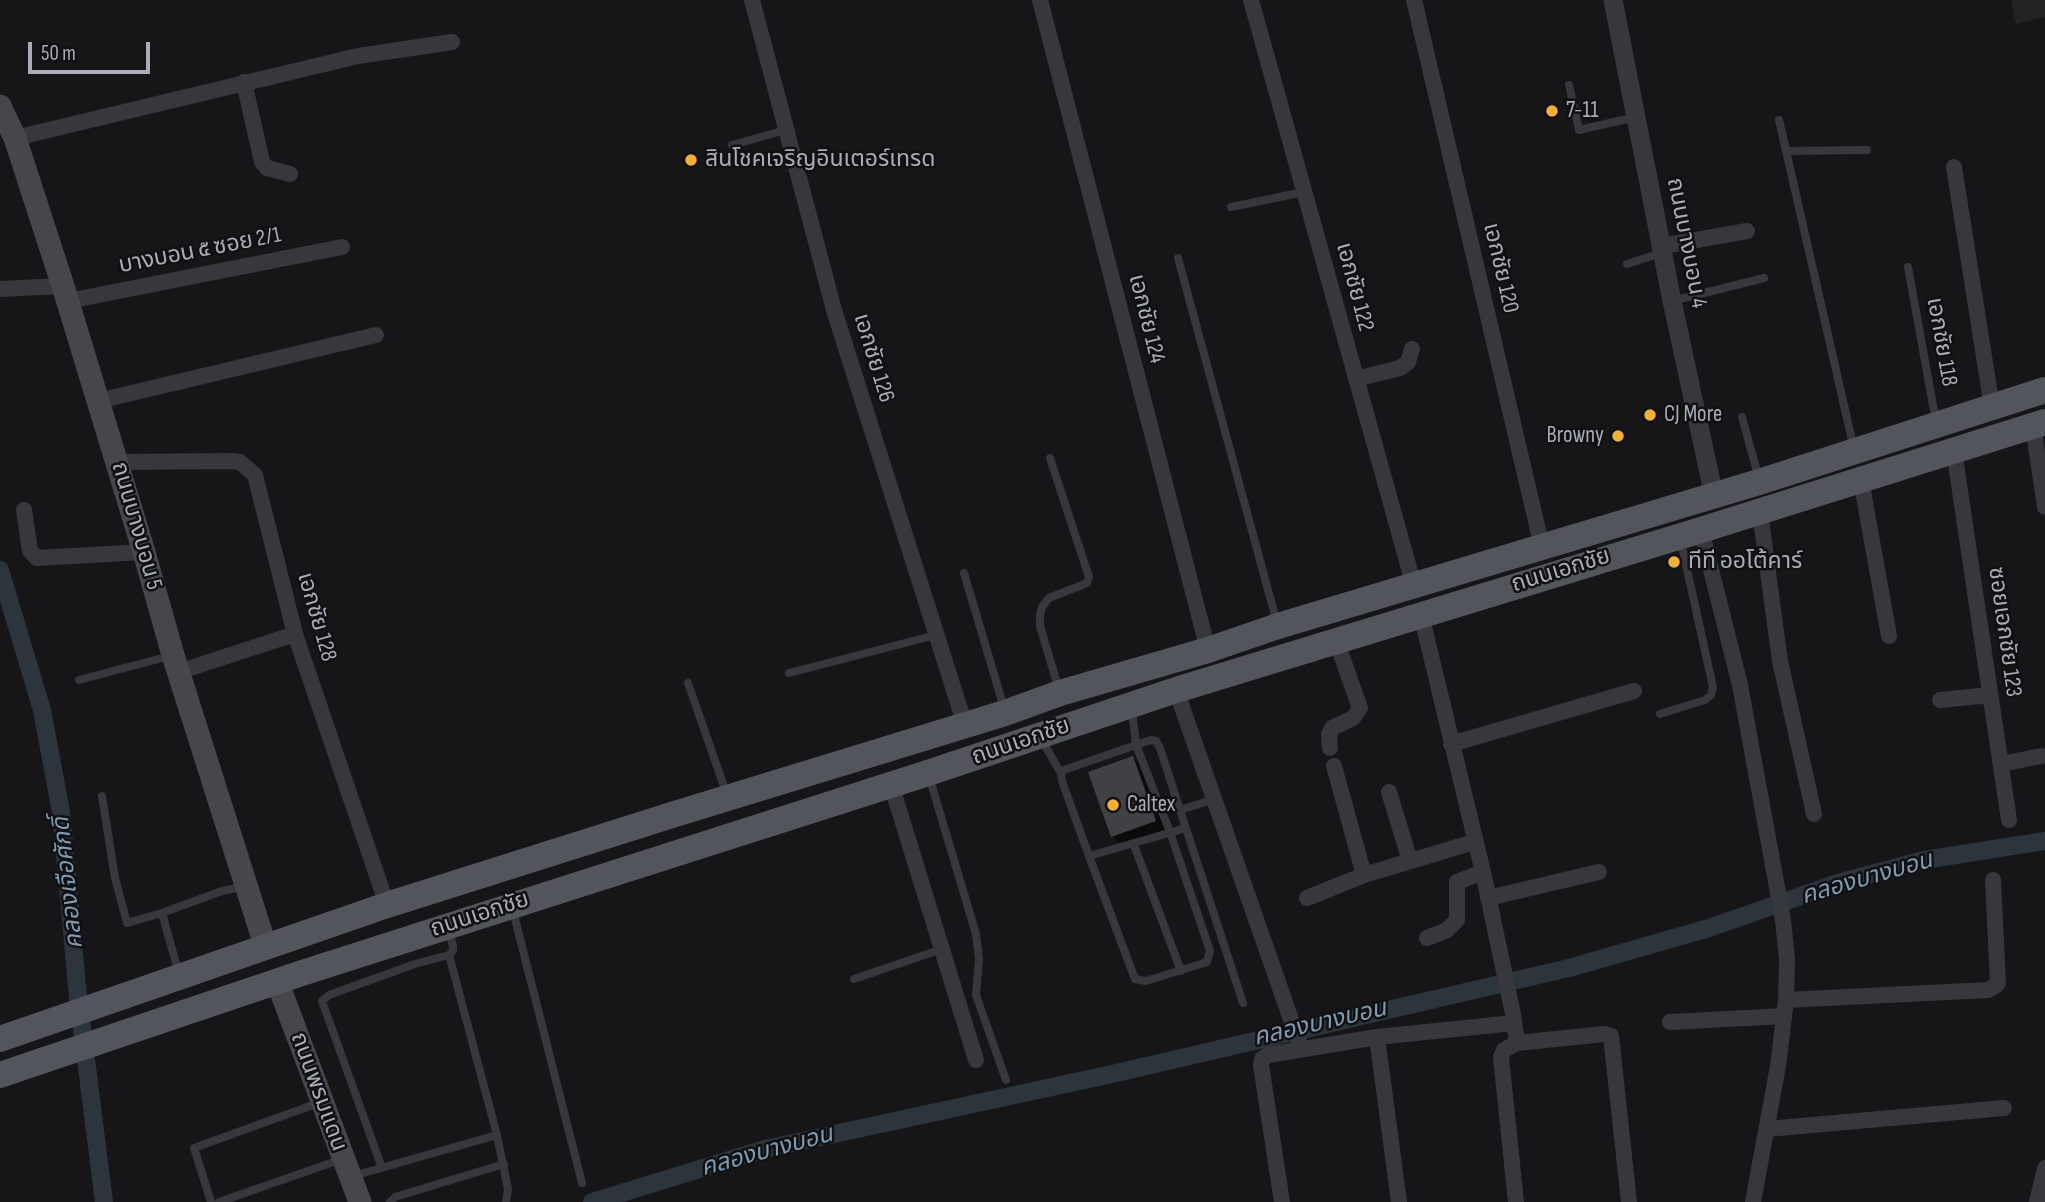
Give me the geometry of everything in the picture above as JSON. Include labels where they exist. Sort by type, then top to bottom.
[{"type":"main road","name":"ถนนบางบอน 5","points":[[0,106],[15,138],[65,293],[175,663],[266,948]]},
{"type":"main road","name":"ถนนเอกชัย","points":[[0,1039],[387,905],[1005,713],[1060,693],[1714,496],[2045,390]]},
{"type":"main road","name":"ถนนเอกชัย","points":[[0,1075],[277,981],[929,773],[1177,690],[2039,424]]},
{"type":"main road","points":[[675,814],[683,850]]},
{"type":"main road","points":[[266,948],[277,981]]},
{"type":"main road","name":"ถนนพรมแดน","points":[[277,981],[360,1202]]},
{"type":"street","name":"เอกชัย 126","points":[[752,0],[834,310],[965,725]]},
{"type":"street","name":"เอกชัย 124","points":[[1040,0],[1208,650]]},
{"type":"street","name":"เอกชัย 122","points":[[1251,0],[1414,586]]},
{"type":"street","name":"เอกชัย 120","points":[[1413,0],[1542,547]]},
{"type":"street","name":"ถนนบางบอน 4","points":[[1613,0],[1672,301],[1714,496]]},
{"type":"street","points":[[15,138],[358,56],[452,41]]},
{"type":"street","points":[[244,82],[262,162],[267,169],[290,174]]},
{"type":"street","points":[[1954,167],[1992,407]]},
{"type":"street","points":[[1662,249],[1747,232]]},
{"type":"street","name":"บางบอน ๕ ซอย 2/1","points":[[0,289],[65,293],[342,247]]},
{"type":"street","points":[[98,401],[376,335]]},
{"type":"street","points":[[1356,379],[1400,368],[1408,362],[1412,349]]},
{"type":"street","points":[[2039,424],[2045,507]]},
{"type":"street","name":"ซอยเอกชัย 123","points":[[1954,451],[2009,820]]},
{"type":"street","name":"เอกชัย 128","points":[[117,462],[232,461],[240,462],[255,475],[295,634],[387,905]]},
{"type":"street","points":[[1861,480],[1889,636]]},
{"type":"street","points":[[24,510],[30,551],[37,558],[144,552]]},
{"type":"street","points":[[1760,512],[1780,661],[1814,814]]},
{"type":"street","points":[[1690,533],[1740,685],[1783,920],[1787,960],[1785,1008],[1753,1202]]},
{"type":"street","points":[[1421,614],[1483,872],[1517,1043]]},
{"type":"street","points":[[175,663],[295,634]]},
{"type":"street","points":[[1330,748],[1329,734],[1332,728],[1353,718],[1360,708],[1336,640]]},
{"type":"street","points":[[1177,690],[1299,1043]]},
{"type":"street","points":[[1451,744],[1634,691]]},
{"type":"street","points":[[1940,701],[1990,695]]},
{"type":"street","points":[[2001,764],[2041,756]]},
{"type":"street","points":[[1334,766],[1364,874]]},
{"type":"street","points":[[891,784],[976,1060]]},
{"type":"street","points":[[1389,792],[1410,861]]},
{"type":"street","points":[[1307,898],[1364,874],[1474,842]]},
{"type":"street","points":[[1427,938],[1447,930],[1457,920],[1457,882],[1483,872]]},
{"type":"street","points":[[1488,898],[1599,872]]},
{"type":"street","points":[[1670,1022],[1785,1008],[1988,990],[1998,983],[1993,880]]},
{"type":"street","points":[[1282,1202],[1262,1059],[1299,1043],[1514,1023]]},
{"type":"street","points":[[1516,1202],[1502,1057],[1504,1050],[1517,1043],[1604,1034],[1611,1036],[1629,1202]]},
{"type":"street","points":[[1377,1037],[1399,1202]]},
{"type":"street","points":[[1767,1129],[2004,1108]]},
{"type":"street","points":[[2037,1202],[2045,1174]]},
{"type":"lane","points":[[1569,85],[1579,130],[1636,117]]},
{"type":"lane","points":[[1779,120],[1854,452]]},
{"type":"lane","points":[[732,145],[786,130]]},
{"type":"lane","points":[[1786,151],[1867,150]]},
{"type":"lane","points":[[1231,208],[1304,192]]},
{"type":"lane","points":[[1627,264],[1662,249]]},
{"type":"lane","points":[[1178,257],[1278,626]]},
{"type":"lane","name":"เอกชัย 118","points":[[1908,267],[1936,425]]},
{"type":"lane","points":[[1672,301],[1764,278]]},
{"type":"lane","points":[[1742,417],[1759,482]]},
{"type":"lane","points":[[1050,458],[1089,577],[1087,583],[1049,598],[1040,615],[1040,626],[1060,693]]},
{"type":"lane","points":[[1660,714],[1705,700],[1711,695],[1713,687],[1690,533]]},
{"type":"lane","points":[[964,573],[1005,713]]},
{"type":"lane","points":[[789,673],[936,635]]},
{"type":"lane","points":[[79,680],[175,663]]},
{"type":"lane","points":[[688,683],[728,798]]},
{"type":"lane","points":[[1040,736],[1061,773],[1135,979],[1146,981],[1181,971],[1207,961],[1210,951],[1171,832],[1136,746],[1131,705]]},
{"type":"lane","points":[[1061,773],[1151,740],[1156,741],[1243,1003]]},
{"type":"lane","points":[[929,773],[976,934],[979,959],[976,995],[1006,1080]]},
{"type":"lane","points":[[102,796],[115,878],[127,923],[162,914],[222,891],[246,886]]},
{"type":"lane","points":[[1180,810],[1215,799]]},
{"type":"lane","points":[[1089,856],[1186,828]]},
{"type":"lane","points":[[1134,845],[1181,971]]},
{"type":"lane","points":[[511,905],[582,1183]]},
{"type":"lane","points":[[162,914],[180,977]]},
{"type":"lane","points":[[382,1168],[322,1001],[329,995],[415,964],[449,955],[453,946],[448,926]]},
{"type":"lane","points":[[854,979],[942,949]]},
{"type":"lane","points":[[449,955],[504,1164],[508,1189],[506,1202]]},
{"type":"lane","points":[[211,1202],[194,1148],[321,1102]]},
{"type":"lane","points":[[219,1202],[346,1168],[382,1168],[497,1135]]},
{"type":"lane","points":[[390,1202],[395,1197],[504,1164]]},
{"type":"shaded area","points":[[2011,0],[2045,0],[2045,17],[2016,24]]},
{"type":"building","points":[[1133,756],[1156,821],[1111,837],[1088,772]]},
{"type":"waterway","name":"คลองเจือศักดิ์","points":[[0,570],[42,710],[61,812],[78,996],[104,1202]]},
{"type":"waterway","name":"คลองบางบอน","points":[[592,1202],[765,1149],[1112,1074],[1569,968],[1709,928],[1838,883],[1924,860],[2045,841]]},
{"type":"place","name":"7-11","points":[[1552,111]]},
{"type":"place","name":"สินโชคเจริญอินเตอร์เทรด","points":[[691,160]]},
{"type":"place","name":"CJ More","points":[[1650,415]]},
{"type":"place","name":"Browny","points":[[1618,436]]},
{"type":"place","name":"ทีที ออโต้คาร์","points":[[1674,562]]},
{"type":"place","name":"Caltex","points":[[1113,805]]}]
